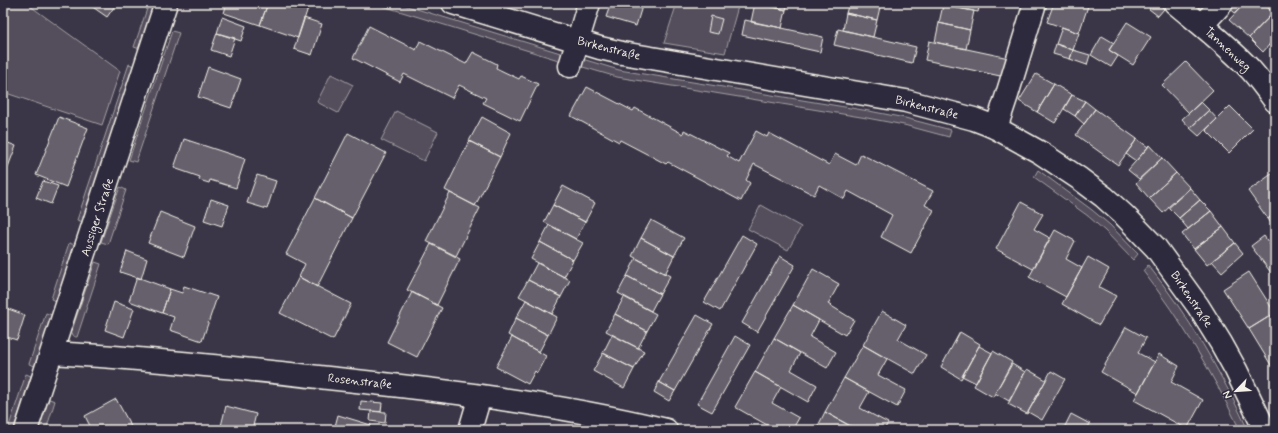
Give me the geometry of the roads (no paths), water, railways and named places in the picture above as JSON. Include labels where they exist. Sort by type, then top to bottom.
[{"type":"street","name":"Aussiger Straße","points":[[26,430],[166,3]]},
{"type":"street","name":"Birkenstraße","points":[[453,3],[600,48],[906,101],[974,119],[996,128],[1041,152],[1080,179],[1125,216],[1156,248],[1198,306],[1221,343],[1266,430]]},
{"type":"street","points":[[570,66],[590,3]]},
{"type":"street","points":[[996,128],[1008,95],[1035,3]]},
{"type":"street","name":"Tannenweg","points":[[1174,3],[1202,25],[1250,69],[1275,101]]},
{"type":"street","points":[[1202,25],[1222,3]]},
{"type":"street","name":"Rosenstraße","points":[[52,353],[205,365],[480,396],[592,414],[666,430]]},
{"type":"street","points":[[470,430],[480,396]]}]
